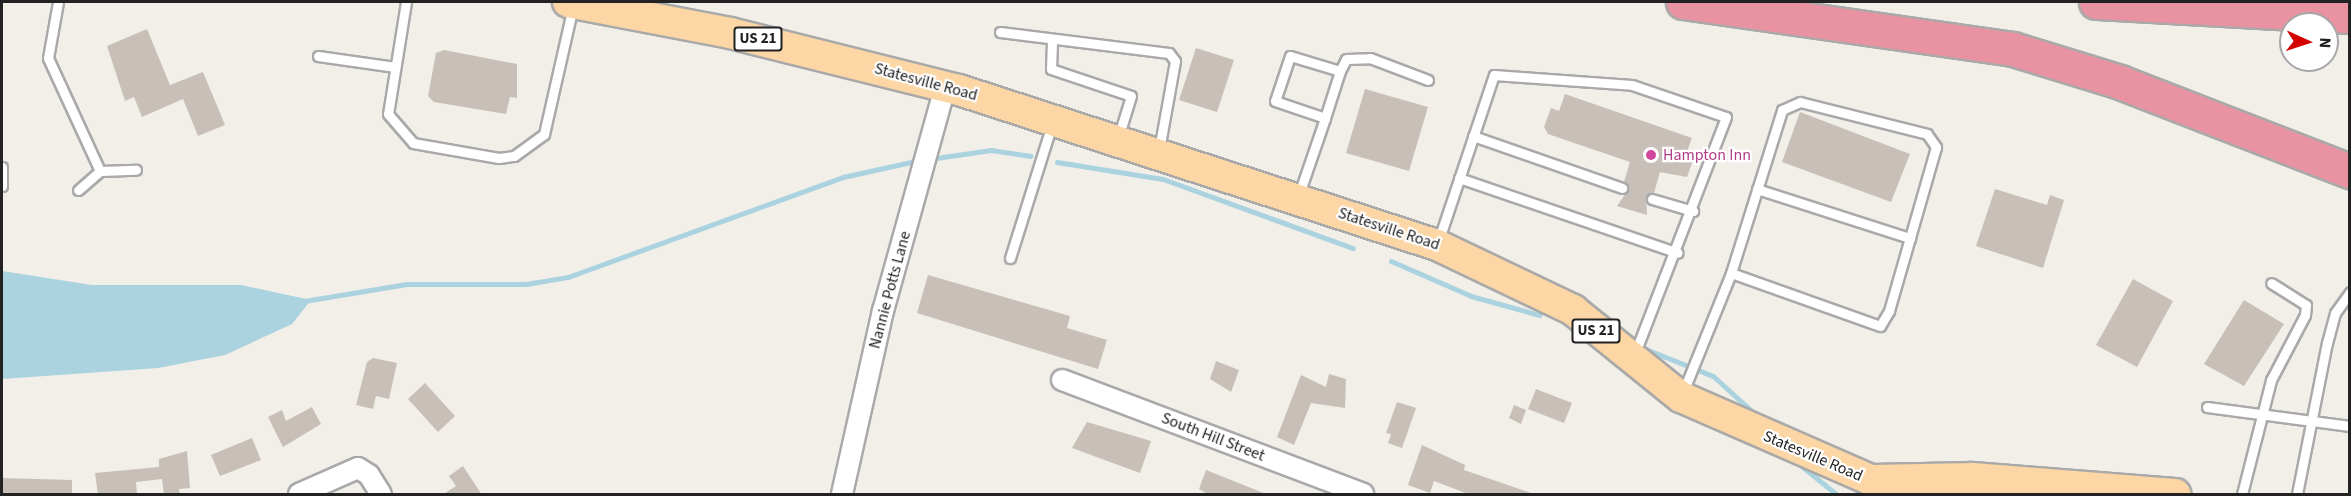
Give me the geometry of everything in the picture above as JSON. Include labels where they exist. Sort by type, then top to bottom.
[{"type":"highway","points":[[1683,2],[2013,49],[2121,82],[2349,172]]},
{"type":"highway","points":[[2096,2],[2349,16]]},
{"type":"main road","name":"Statesville Road","points":[[571,2],[730,33],[945,87],[1054,118],[1437,245],[1573,310],[1632,362],[1681,397],[1871,480],[1972,478],[2175,495]]},
{"type":"street","name":"Nannie Potts Lane","points":[[842,495],[883,311],[945,87]]},
{"type":"street","name":"South Hill Street","points":[[1062,380],[1352,492]]},
{"type":"street","points":[[299,495],[358,468],[369,475],[381,495]]},
{"type":"lane","points":[[58,2],[48,58],[100,171]]},
{"type":"lane","points":[[406,2],[388,114],[413,143],[499,158],[514,156],[544,134],[553,112],[571,2]]},
{"type":"lane","points":[[1000,32],[1052,41],[1169,53],[1175,61],[1159,152]]},
{"type":"lane","points":[[1052,41],[1051,69],[1131,96],[1118,139]]},
{"type":"lane","points":[[318,56],[394,67]]},
{"type":"lane","points":[[1325,118],[1275,101],[1290,56],[1340,71]]},
{"type":"lane","points":[[1297,200],[1346,59],[1370,58],[1428,80]]},
{"type":"lane","points":[[1437,245],[1494,75],[1632,85],[1726,117],[1678,253],[1632,362]]},
{"type":"lane","points":[[1681,397],[1731,273],[1782,110],[1800,102],[1927,134],[1936,147],[1890,310],[1880,326],[1731,273]]},
{"type":"lane","points":[[1011,258],[1054,118]]},
{"type":"lane","points":[[1473,136],[1622,188]]},
{"type":"lane","points":[[2,167],[2,186]]},
{"type":"lane","points":[[78,190],[100,171],[136,170]]},
{"type":"lane","points":[[1459,178],[1678,253]]},
{"type":"lane","points":[[1757,189],[1910,238]]},
{"type":"lane","points":[[1652,199],[1693,211]]},
{"type":"lane","points":[[2242,495],[2259,415],[2271,380],[2306,315],[2306,305],[2271,283]]},
{"type":"lane","points":[[2297,495],[2308,425],[2335,313],[2349,292]]},
{"type":"lane","points":[[2207,407],[2308,425],[2349,426]]},
{"type":"water","points":[[2,271],[92,285],[241,285],[311,300],[292,324],[225,355],[158,368],[2,379]]},
{"type":"building","points":[[147,29],[170,85],[203,72],[225,125],[198,136],[183,99],[142,117],[134,97],[125,101],[107,46]]},
{"type":"building","points":[[1196,48],[1234,60],[1217,112],[1179,100]]},
{"type":"building","points":[[444,50],[517,64],[517,98],[510,97],[506,114],[434,102],[428,96],[436,53]]},
{"type":"building","points":[[1365,89],[1428,107],[1409,171],[1346,153]]},
{"type":"building","name":"Hampton Inn","points":[[1565,94],[1692,138],[1686,154],[1694,157],[1687,177],[1660,172],[1654,193],[1646,197],[1647,215],[1617,206],[1628,190],[1624,182],[1630,162],[1548,134],[1544,127],[1551,108],[1559,111]]},
{"type":"building","points":[[1800,112],[1910,154],[1891,202],[1782,162]]},
{"type":"building","points":[[1995,189],[2047,205],[2050,195],[2064,200],[2043,268],[1976,246]]},
{"type":"building","points":[[928,275],[1070,316],[1067,328],[1107,340],[1098,369],[917,313]]},
{"type":"building","points":[[2133,279],[2173,301],[2137,367],[2096,345]]},
{"type":"building","points":[[2244,300],[2284,324],[2244,386],[2204,364]]},
{"type":"building","points":[[373,358],[397,363],[389,399],[376,396],[373,409],[356,405],[367,362]]},
{"type":"building","points":[[1216,361],[1239,370],[1231,392],[1210,379]]},
{"type":"building","points":[[1329,374],[1346,379],[1345,408],[1311,403],[1294,445],[1277,437],[1301,375],[1326,387]]},
{"type":"building","points":[[425,383],[455,416],[438,432],[408,399]]},
{"type":"building","points":[[1536,389],[1572,403],[1564,423],[1528,409]]},
{"type":"building","points":[[1397,402],[1416,408],[1402,448],[1388,443],[1391,434],[1386,433]]},
{"type":"building","points":[[1514,405],[1526,410],[1521,424],[1509,418]]},
{"type":"building","points":[[312,407],[321,424],[283,447],[268,417],[282,410],[286,421]]},
{"type":"building","points":[[1087,422],[1151,441],[1140,473],[1072,448]]},
{"type":"building","points":[[252,438],[261,460],[220,476],[211,455]]},
{"type":"building","points":[[1422,445],[1465,465],[1464,470],[1537,495],[1471,495],[1434,481],[1430,493],[1408,485]]},
{"type":"building","points":[[187,451],[190,488],[179,489],[180,495],[164,495],[162,479],[136,482],[137,495],[98,495],[95,473],[159,467],[159,459]]},
{"type":"building","points":[[463,466],[482,495],[442,495],[456,486],[449,476]]},
{"type":"building","points":[[1206,470],[1266,495],[1209,495],[1199,489]]},
{"type":"building","points":[[2,478],[72,480],[72,495],[2,495]]},
{"type":"waterway","points":[[929,159],[991,150],[1031,156]]},
{"type":"waterway","points":[[304,301],[407,284],[526,284],[568,277],[843,177],[920,160]]},
{"type":"waterway","points":[[1057,162],[1163,179],[1353,248]]},
{"type":"waterway","points":[[1391,261],[1471,296],[1539,315]]},
{"type":"waterway","points":[[1638,346],[1713,376],[1757,416]]},
{"type":"waterway","points":[[1794,460],[1836,494]]},
{"type":"place","name":"Hampton Inn","points":[[1651,155]]}]
